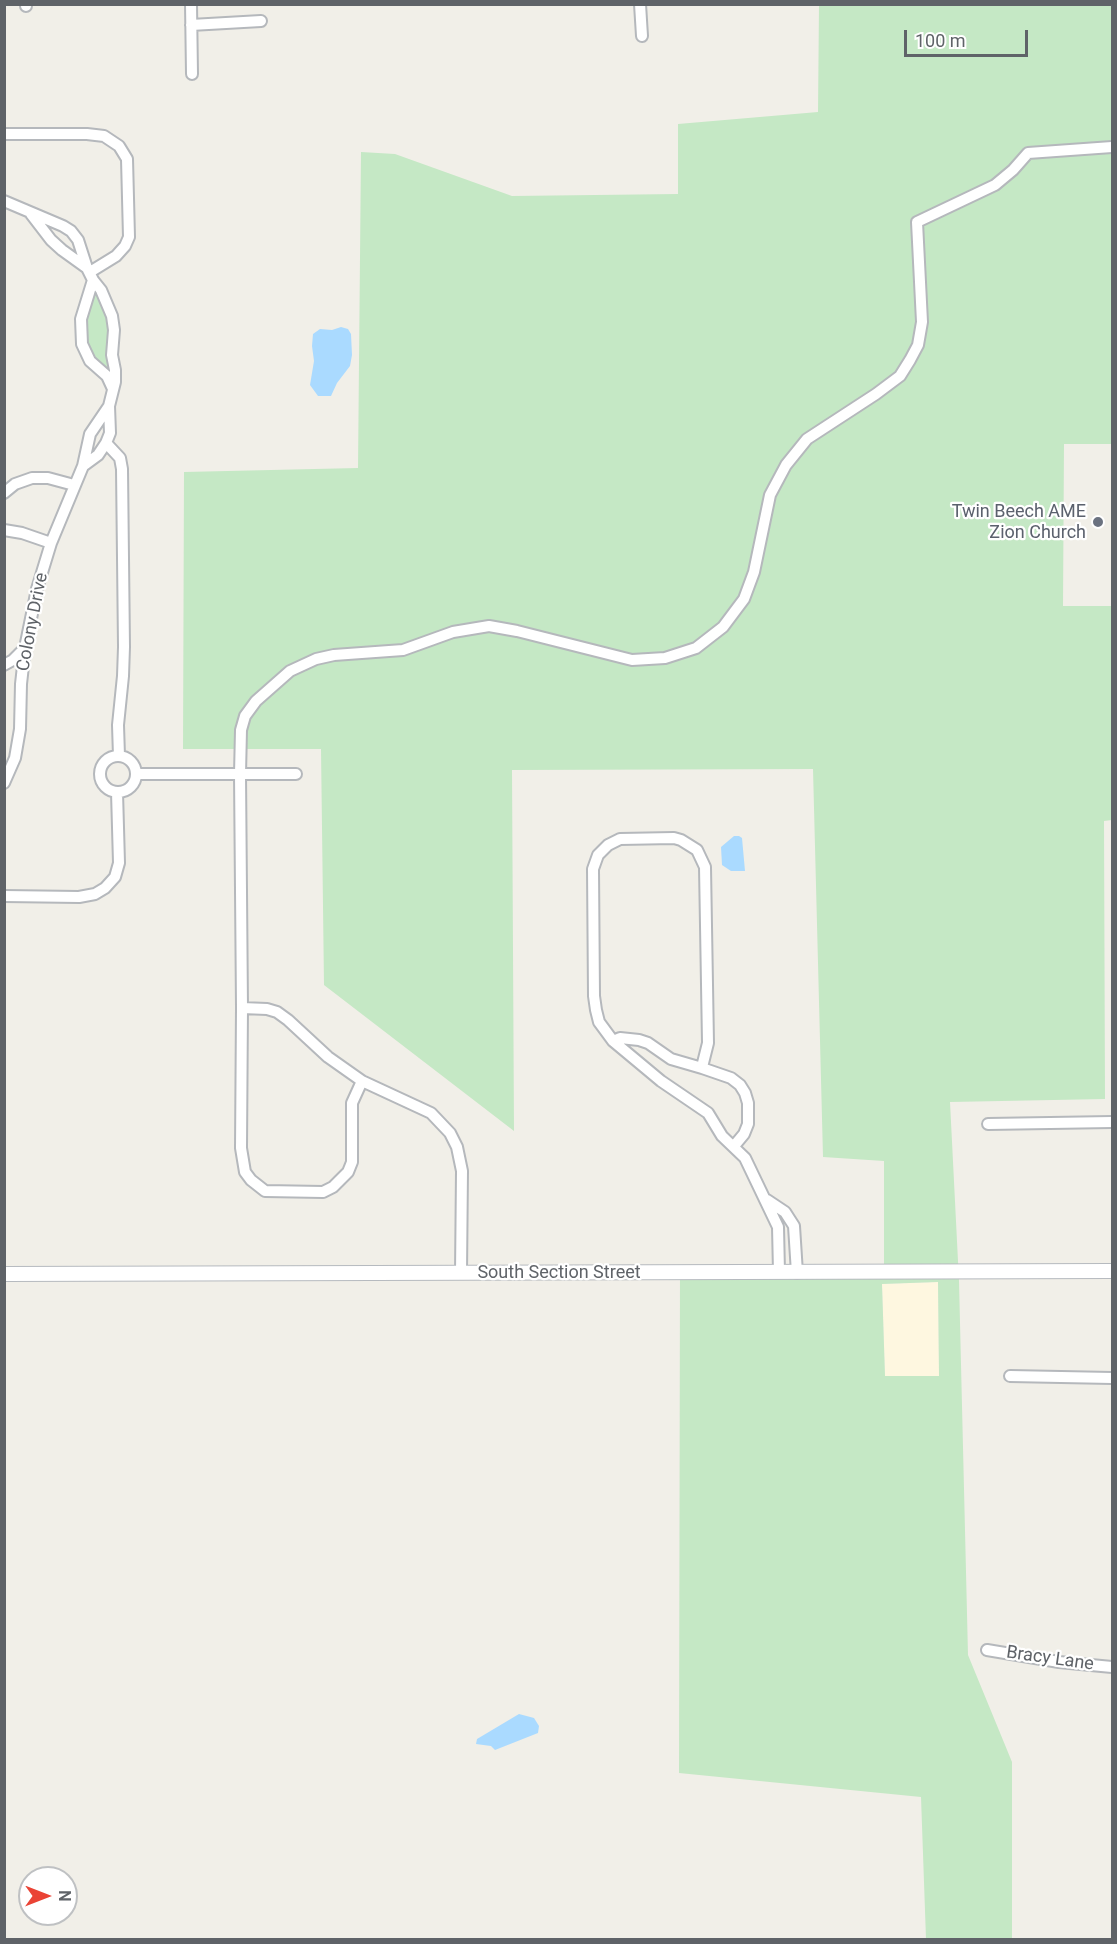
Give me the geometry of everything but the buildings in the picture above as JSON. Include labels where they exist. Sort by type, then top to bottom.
[{"type":"street","points":[[191,4],[192,74]]},
{"type":"street","points":[[640,4],[642,36]]},
{"type":"street","points":[[191,25],[261,21]]},
{"type":"street","points":[[4,134],[104,136],[120,145],[127,159],[129,237],[116,256],[90,273],[81,319],[82,344],[90,361],[107,376],[113,392]]},
{"type":"street","points":[[362,1081],[352,1103],[352,1162],[348,1172],[341,1180],[323,1192],[265,1191],[250,1180],[242,1162],[240,774],[241,730],[250,708],[290,671],[316,659],[334,655],[403,650],[453,632],[489,626],[632,660],[665,658],[696,648],[723,627],[744,599],[754,572],[770,495],[786,465],[807,440],[900,376],[918,345],[922,322],[917,222],[995,185],[1028,153],[1113,147]]},
{"type":"street","name":"Colony Drive","points":[[4,201],[71,231],[78,240],[90,273],[101,290],[112,316],[114,330],[112,355],[115,370],[109,406],[110,433],[98,455],[83,466]]},
{"type":"street","points":[[31,214],[51,240],[90,273]]},
{"type":"street","name":"Colony Drive","points":[[4,783],[15,758],[25,648],[37,589],[51,543],[83,466],[90,434],[109,406]]},
{"type":"street","points":[[106,443],[120,458],[122,469],[124,647],[118,725],[120,756]]},
{"type":"street","points":[[4,493],[15,484],[32,478],[48,478],[74,486]]},
{"type":"street","points":[[4,530],[22,533],[51,543]]},
{"type":"street","points":[[4,665],[25,648]]},
{"type":"street","points":[[120,756],[133,764],[136,774],[129,788],[117,792],[103,785],[100,774],[108,759],[120,756]]},
{"type":"street","points":[[136,774],[296,774]]},
{"type":"street","points":[[4,896],[79,897],[95,894],[105,888],[115,877],[119,863],[117,792]]},
{"type":"street","points":[[702,1068],[708,1042],[705,867],[697,850],[681,840],[674,838],[620,839],[608,845],[598,855],[593,869],[594,996],[599,1022],[613,1041],[661,1081],[708,1113],[722,1136],[745,1158],[778,1227],[779,1272]]},
{"type":"street","points":[[242,1008],[267,1009],[277,1012],[328,1057],[362,1081],[431,1113],[442,1122],[454,1140],[462,1171],[462,1273]]},
{"type":"street","points":[[613,1041],[620,1038],[648,1043],[671,1059],[731,1078],[740,1085],[748,1103],[748,1124],[744,1134],[734,1146]]},
{"type":"street","points":[[988,1124],[1110,1122]]},
{"type":"street","points":[[767,1200],[785,1212],[794,1226],[797,1273]]},
{"type":"street","name":"South Section Street","points":[[4,1274],[1113,1271]]},
{"type":"street","points":[[1011,1376],[1113,1378]]},
{"type":"street","name":"Bracy Lane","points":[[987,1650],[1113,1668]]},
{"type":"shaded area","points":[[938,1282],[939,1376],[885,1376],[882,1284]]},
{"type":"green space","points":[[819,5],[1112,5],[1112,444],[1064,444],[1063,606],[1112,606],[1112,820],[1104,821],[1105,1099],[950,1102],[959,1281],[968,1655],[1012,1762],[1012,1939],[926,1939],[921,1797],[679,1773],[680,1266],[884,1265],[884,1161],[823,1157],[813,769],[512,770],[514,1131],[324,985],[321,749],[183,749],[184,472],[358,468],[361,152],[395,154],[512,196],[678,194],[678,124],[818,112]],"holes":[[[938,1282],[939,1376],[885,1376],[882,1284]]]},
{"type":"green space","points":[[96,290],[111,323],[111,375],[93,361],[83,333],[83,320],[93,291]]},
{"type":"water","points":[[341,327],[348,329],[351,334],[350,366],[337,383],[331,396],[318,396],[310,385],[314,361],[313,334],[320,329],[332,330]]},
{"type":"water","points":[[734,836],[742,838],[745,871],[731,871],[722,865],[721,847]]},
{"type":"water","points":[[519,1714],[534,1718],[539,1726],[538,1733],[495,1750],[491,1746],[476,1744],[477,1739]]},
{"type":"place","name":"Twin Beech AME Zion Church","points":[[1098,522]]}]
